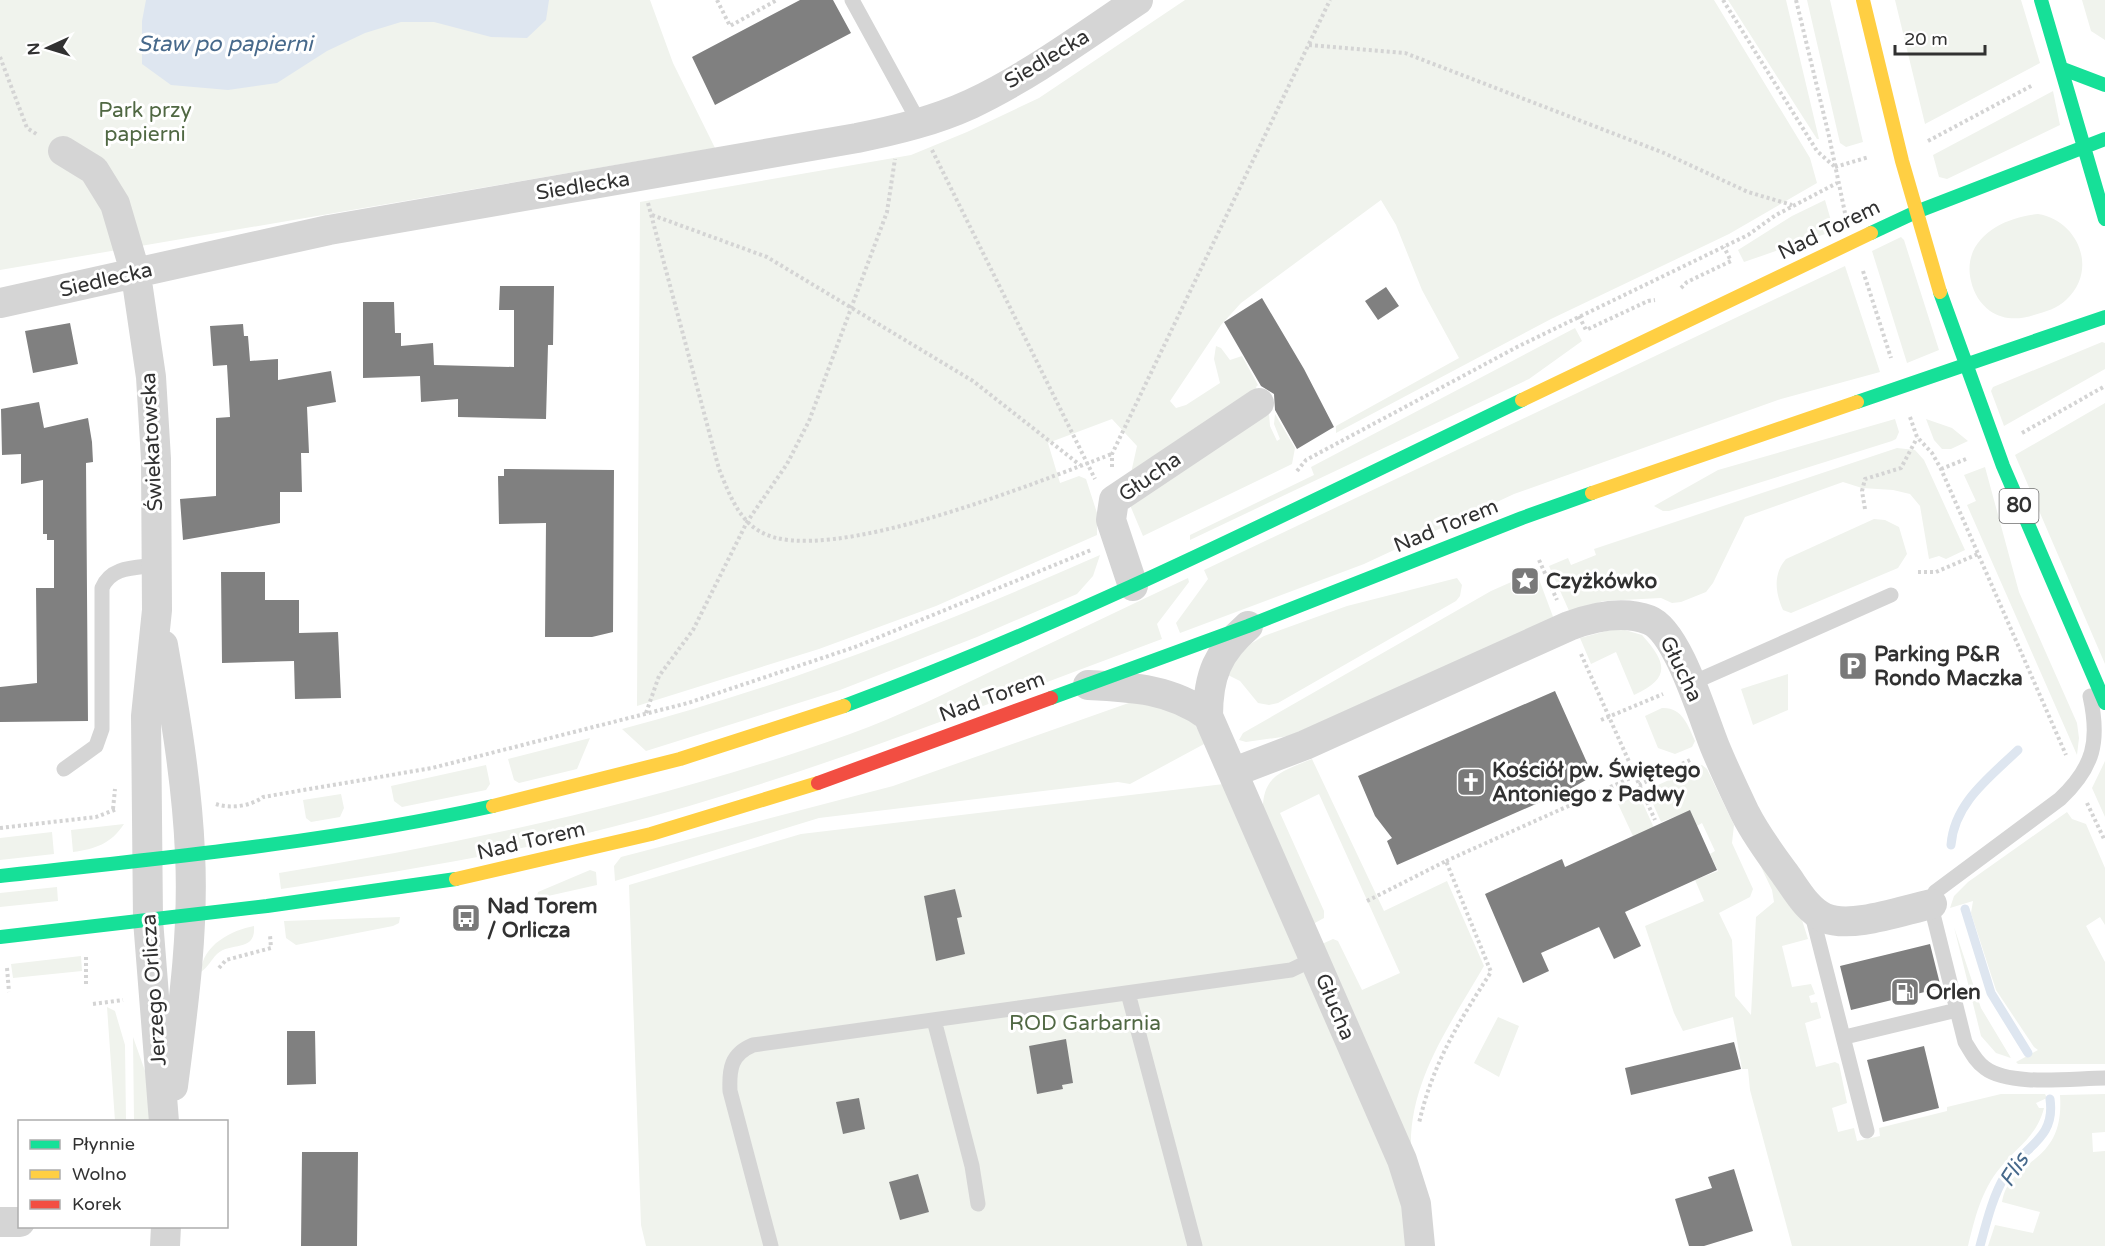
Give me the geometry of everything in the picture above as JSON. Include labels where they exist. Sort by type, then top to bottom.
[{"type":"main road","name":"80","points":[[1863,0],[1916,212],[1965,367],[2002,466],[2105,703]]},
{"type":"main road","points":[[2042,0],[2105,219]]},
{"type":"main road","points":[[2063,69],[2105,85]]},
{"type":"main road","name":"Nad Torem","points":[[0,876],[356,833],[463,813],[676,760],[891,689],[1006,644],[1133,586],[1916,212],[1977,186],[2105,139]]},
{"type":"main road","name":"Nad Torem","points":[[0,938],[346,896],[480,874],[651,834],[828,780],[1248,626],[1522,518],[1760,434],[1965,367],[2105,317]]},
{"type":"street","name":"Siedlecka","points":[[0,303],[136,275],[329,230],[908,127],[971,104],[1057,55],[1138,0]]},
{"type":"street","name":"Świekatowska","points":[[63,151],[94,170],[115,204],[136,275],[154,418],[158,610],[146,716],[147,859]]},
{"type":"street","name":"Głucha","points":[[1133,586],[1111,520],[1110,509],[1114,500],[1259,403]]},
{"type":"street","name":"Świekatowska","points":[[158,610],[175,713],[190,854],[191,915]]},
{"type":"street","name":"Głucha","points":[[1234,772],[1305,745],[1569,626],[1594,617],[1622,616],[1648,620],[1662,628],[1692,682],[1715,747],[1759,839],[1810,908],[1824,917],[1839,921],[1856,920],[1938,894]]},
{"type":"street","points":[[1208,716],[1208,697],[1218,660],[1229,642],[1248,626]]},
{"type":"street","points":[[1088,686],[1137,687],[1173,696],[1192,704],[1208,716]]},
{"type":"street","name":"Głucha","points":[[1208,716],[1410,1181],[1416,1204],[1420,1246]]},
{"type":"street","name":"Jerzego Orlicza","points":[[147,859],[148,920],[167,1120]]},
{"type":"street","name":"Jerzego Orlicza","points":[[167,1120],[191,915]]},
{"type":"street","points":[[0,1222],[18,1222]]},
{"type":"street","points":[[165,1246],[166,1228]]},
{"type":"lane","points":[[852,0],[908,127]]},
{"type":"lane","points":[[64,769],[96,746],[102,729],[102,588],[106,577],[117,571],[157,565]]},
{"type":"lane","points":[[1692,682],[1891,595]]},
{"type":"lane","points":[[2078,643],[2093,710],[2094,747],[2085,771],[2060,799],[1938,894],[1957,1010],[1965,1042],[1974,1057],[1985,1069],[2000,1076],[2016,1079],[2105,1078]]},
{"type":"lane","points":[[1810,908],[1845,1037],[1867,1131]]},
{"type":"lane","points":[[771,1246],[730,1091],[729,1073],[733,1060],[741,1050],[753,1045],[1291,970],[1314,958]]},
{"type":"lane","points":[[1128,993],[1195,1246]]},
{"type":"lane","points":[[1845,1037],[1957,1010]]},
{"type":"lane","points":[[934,1020],[972,1166],[978,1204]]},
{"type":"path","points":[[717,0],[730,26],[777,0]]},
{"type":"path","points":[[1110,509],[1112,454],[1330,0]]},
{"type":"path","points":[[1724,0],[1817,151],[1835,167]]},
{"type":"path","points":[[1796,0],[1847,221]]},
{"type":"path","points":[[1310,45],[1405,53],[1664,153],[1748,192],[1793,205]]},
{"type":"path","points":[[0,57],[27,128],[63,151]]},
{"type":"path","points":[[1928,141],[2039,82]]},
{"type":"path","points":[[646,714],[658,676],[693,630],[747,522],[787,464],[809,421],[887,212],[908,127]]},
{"type":"path","points":[[908,127],[1110,509]]},
{"type":"path","points":[[1835,167],[1867,157]]},
{"type":"path","points":[[640,176],[719,469],[731,496],[747,522],[761,532],[793,541],[849,536],[959,511],[1112,454]]},
{"type":"path","points":[[1299,468],[1306,460],[1579,316],[1724,247],[1793,205],[1837,183]]},
{"type":"path","points":[[651,215],[767,257],[973,381],[1081,465]]},
{"type":"path","points":[[1679,290],[1687,282],[1731,261],[1724,247]]},
{"type":"path","points":[[1862,268],[1894,368]]},
{"type":"path","points":[[1579,316],[1586,330],[1648,301],[1660,299]]},
{"type":"path","points":[[2018,436],[2105,386]]},
{"type":"path","points":[[1910,417],[1917,437],[1936,459],[1941,469],[2071,765]]},
{"type":"path","points":[[1865,509],[1862,491],[1865,479],[1901,468],[1917,437]]},
{"type":"path","points":[[1941,469],[1970,457]]},
{"type":"path","points":[[212,803],[226,807],[254,803],[263,797],[432,768],[688,703],[855,647],[1010,585],[1100,545]]},
{"type":"path","points":[[1918,572],[1936,572],[1978,554]]},
{"type":"path","points":[[1539,560],[1655,820]]},
{"type":"path","points":[[1601,720],[1692,682]]},
{"type":"path","points":[[1639,785],[1715,747]]},
{"type":"path","points":[[1367,902],[1446,861],[1635,776]]},
{"type":"path","points":[[2084,796],[2105,841]]},
{"type":"path","points":[[0,828],[96,817],[112,809],[122,809]]},
{"type":"path","points":[[1418,1130],[1428,1085],[1455,1027],[1491,972],[1446,861]]},
{"type":"path","points":[[217,978],[221,964],[226,960],[271,948],[270,931]]},
{"type":"path","points":[[86,950],[86,985]]},
{"type":"path","points":[[6,958],[9,992]]},
{"type":"path","points":[[93,1004],[123,1000]]},
{"type":"green space","name":"Park przy papierni","points":[[0,0],[650,0],[673,63],[715,148],[0,270]]},
{"type":"green space","points":[[1185,0],[1714,0],[1810,158],[1817,183],[1729,234],[1551,319],[1336,433],[1336,426],[1459,358],[1422,290],[1396,225],[1381,200],[1241,303],[1221,325],[1170,401],[1176,408],[1186,405],[1220,383],[1214,359],[1216,346],[1221,348],[1230,360],[1242,356],[1258,385],[1256,387],[1258,392],[1129,482],[1137,446],[1112,419],[1048,443],[1060,483],[1079,476],[1086,479],[1097,513],[1097,535],[936,606],[819,649],[637,706],[640,202],[911,155],[1039,98]]},
{"type":"green space","points":[[1728,0],[1786,0],[1819,139],[1817,139]]},
{"type":"green space","points":[[1807,0],[1830,0],[1863,142],[1846,147],[1840,143]]},
{"type":"green space","points":[[1895,0],[2021,0],[2040,63],[1925,124]]},
{"type":"green space","points":[[2082,0],[2105,0],[2105,40],[2091,31]]},
{"type":"green space","points":[[2053,91],[2060,125],[1947,179],[1939,177],[1933,155]]},
{"type":"green space","points":[[1825,200],[1834,231],[1744,262],[1738,250],[1792,216]]},
{"type":"green space","points":[[2038,214],[2052,218],[2073,236],[2082,261],[2081,275],[2076,288],[2063,303],[2043,313],[2023,318],[2000,316],[1986,308],[1974,290],[1970,266],[1972,253],[1979,242],[1999,225]]},
{"type":"green space","points":[[1901,237],[1904,240],[1939,350],[1907,363],[1872,251]]},
{"type":"green space","points":[[1845,266],[1880,372],[1781,399],[1514,494],[1364,564],[1180,633],[1176,623],[1208,579],[1204,570]]},
{"type":"green space","points":[[1575,328],[1582,341],[1529,379],[1190,540],[1190,535],[1314,475],[1311,467]]},
{"type":"green space","points":[[2102,342],[2105,343],[2105,369],[2004,426],[1991,391],[1993,387]]},
{"type":"green space","points":[[2105,403],[2105,664],[2015,455]]},
{"type":"green space","points":[[1261,411],[1269,414],[1270,426],[1277,441],[1280,439],[1274,424],[1275,414],[1295,448],[1292,464],[1143,536],[1127,498]]},
{"type":"green space","points":[[1895,419],[1899,432],[1896,439],[1892,441],[1669,511],[1663,511],[1654,506],[1718,470]]},
{"type":"green space","points":[[1926,419],[1952,428],[1968,441],[1951,449],[1942,449],[1934,440]]},
{"type":"green space","points":[[1897,448],[1915,450],[1924,460],[1965,550],[1946,559],[1939,556],[1929,559],[1920,506],[1910,494],[1893,490],[1862,488],[1843,482],[1745,517],[1713,583],[1706,592],[1681,602],[1672,603],[1661,598],[1603,601],[1570,613],[1549,566],[1568,558],[1571,565],[1596,555],[1594,549]]},
{"type":"green space","points":[[1985,467],[2019,592],[2077,723],[2079,738],[2077,755],[1967,505],[1976,501],[1964,475]]},
{"type":"green space","points":[[1874,519],[1885,520],[1899,527],[1907,554],[1898,568],[1791,613],[1783,610],[1778,597],[1777,577],[1786,559]]},
{"type":"green space","points":[[1100,555],[1093,576],[1077,594],[977,637],[840,690],[646,751],[622,729],[744,693],[864,652]]},
{"type":"green space","points":[[1534,572],[1537,574],[1555,622],[1289,736],[1246,742],[1239,740],[1243,733],[1491,591]]},
{"type":"green space","points":[[1188,578],[1189,582],[1157,624],[1162,639],[821,764],[682,808],[571,837],[448,862],[281,889],[279,873],[352,861],[568,817],[710,779],[850,734],[924,703]]},
{"type":"green space","points":[[1457,578],[1462,585],[1460,596],[1456,601],[1278,703],[1269,705],[1258,703],[1240,681],[1228,675],[1228,671],[1247,646],[1264,636],[1347,606]]},
{"type":"green space","points":[[1618,628],[1642,635],[1660,662],[1659,676],[1646,689],[1634,695],[1616,652],[1591,664],[1580,638]]},
{"type":"green space","points":[[1788,674],[1788,710],[1753,725],[1741,689]]},
{"type":"green space","points":[[1140,699],[1192,720],[1206,743],[1130,784],[1118,782],[819,818],[615,881],[614,866],[621,857],[893,786]]},
{"type":"green space","points":[[1662,708],[1675,710],[1683,718],[1695,741],[1692,747],[1675,754],[1658,748],[1645,716]]},
{"type":"green space","points":[[590,738],[577,769],[519,783],[514,780],[508,759]]},
{"type":"green space","points":[[1312,759],[1384,911],[1447,881],[1484,966],[1446,1030],[1425,1075],[1412,1123],[1411,1148],[1322,944],[1333,939],[1338,941],[1362,990],[1400,973],[1319,794],[1280,813],[1324,911],[1324,918],[1313,924],[1263,815],[1265,792],[1275,777]]},
{"type":"green space","points":[[2105,761],[2105,817],[2092,788]]},
{"type":"green space","points":[[486,765],[490,784],[486,790],[402,807],[394,801],[391,786]]},
{"type":"green space","points":[[1702,765],[1707,769],[1734,825],[1732,843],[1753,889],[1750,897],[1719,913],[1732,940],[1735,996],[1751,1015],[1756,917],[1774,902],[1772,890],[1755,854],[1802,920],[1808,939],[1782,946],[1792,987],[1811,984],[1815,994],[1809,996],[1811,1003],[1817,1002],[1821,1018],[1805,1023],[1816,1067],[1835,1062],[1839,1064],[1847,1103],[1832,1108],[1838,1132],[1854,1128],[1857,1141],[1880,1136],[1879,1128],[1947,1111],[1947,1107],[2001,1094],[2045,1094],[2047,1098],[2036,1103],[2039,1108],[2044,1108],[2037,1126],[2000,1168],[1988,1186],[1979,1205],[1968,1246],[1792,1246],[1750,1090],[1748,1069],[1742,1069],[1733,1017],[1683,1031],[1674,1013],[1645,926],[1704,901],[1695,880],[1718,871],[1710,854],[1715,851],[1702,823],[1697,826],[1690,811],[1661,822],[1647,790]]},
{"type":"green space","name":"ROD Garbarnia","points":[[1224,784],[1398,1179],[1408,1246],[646,1246],[641,1225],[629,885],[801,834]]},
{"type":"green space","points":[[341,794],[344,808],[340,817],[311,822],[306,818],[303,800]]},
{"type":"green space","points":[[1639,795],[1655,830],[1633,836],[1618,804]]},
{"type":"green space","points":[[2067,812],[2072,819],[2086,824],[2105,868],[2105,925],[2100,917],[2086,926],[2105,962],[2105,1064],[2018,1064],[2016,1062],[2038,1050],[1996,990],[1971,913],[1973,901],[1950,908],[1954,896],[1968,882]]},
{"type":"green space","points":[[124,824],[108,841],[73,852],[71,830]]},
{"type":"green space","points":[[52,832],[54,854],[0,860],[0,838]]},
{"type":"green space","points":[[590,870],[596,872],[597,885],[539,898],[537,896],[538,892]]},
{"type":"green space","points":[[57,887],[58,901],[0,907],[0,893]]},
{"type":"green space","points":[[400,917],[399,923],[393,926],[296,945],[286,938],[284,921]]},
{"type":"green space","points":[[254,926],[251,940],[223,950],[201,972],[207,954],[220,940],[237,931]]},
{"type":"green space","points":[[1954,927],[1981,1008],[2011,1058],[1996,1053],[1981,1036]]},
{"type":"green space","points":[[81,956],[82,971],[13,978],[11,964]]},
{"type":"green space","points":[[107,1007],[115,1011],[125,1045],[126,1120],[115,1120]]},
{"type":"green space","points":[[1498,1017],[1519,1026],[1499,1077],[1474,1063]]},
{"type":"green space","points":[[133,1037],[150,1085],[150,1120],[134,1120]]},
{"type":"green space","points":[[2105,1094],[2105,1132],[2092,1133],[2093,1152],[2105,1151],[2105,1246],[1988,1246],[1995,1225],[2033,1233],[2040,1212],[2002,1202],[2007,1187],[2015,1176],[2046,1148],[2054,1136],[2059,1118],[2060,1095]]},
{"type":"water","name":"Staw po papierni","points":[[146,0],[549,0],[546,20],[527,38],[491,37],[434,22],[401,22],[365,33],[327,51],[277,83],[228,90],[171,85],[142,64],[142,21]]},
{"type":"building","points":[[800,0],[833,0],[851,33],[715,105],[692,57]]},
{"type":"building","points":[[500,286],[554,286],[553,345],[548,345],[546,419],[458,417],[458,399],[421,402],[420,376],[363,378],[363,302],[394,302],[395,333],[401,333],[401,346],[433,343],[434,365],[514,367],[514,310],[499,310]]},
{"type":"building","points":[[1386,287],[1399,306],[1378,320],[1365,301]]},
{"type":"building","points":[[1262,298],[1304,369],[1334,427],[1297,449],[1275,410],[1274,394],[1261,386],[1224,322]]},
{"type":"building","points":[[70,323],[78,364],[33,373],[25,331]]},
{"type":"building","points":[[243,324],[244,336],[248,336],[250,361],[278,359],[278,380],[331,371],[336,402],[307,407],[309,453],[301,453],[302,492],[280,492],[280,523],[183,540],[180,499],[216,496],[216,418],[230,417],[227,365],[213,366],[210,326]]},
{"type":"building","points":[[39,402],[44,428],[88,418],[92,442],[93,462],[86,463],[88,721],[0,722],[0,687],[37,683],[36,588],[54,588],[54,540],[47,540],[47,534],[43,534],[43,480],[21,484],[21,454],[2,455],[1,409]]},
{"type":"building","points":[[504,469],[614,470],[613,632],[592,637],[545,637],[546,523],[499,524],[498,476],[504,476]]},
{"type":"building","points":[[221,572],[265,572],[265,600],[299,600],[299,633],[338,632],[341,698],[295,699],[294,661],[222,663]]},
{"type":"building","name":"Kościół pw. Świętego Antoniego z Padwy","points":[[1555,691],[1593,776],[1570,789],[1397,865],[1387,841],[1392,838],[1375,816],[1358,776]]},
{"type":"building","points":[[1690,810],[1717,870],[1625,912],[1641,946],[1614,959],[1599,927],[1541,953],[1549,971],[1523,983],[1485,894],[1562,859],[1565,867]]},
{"type":"building","points":[[955,889],[962,917],[957,918],[965,954],[936,961],[924,896]]},
{"type":"building","points":[[1930,944],[1941,988],[1851,1010],[1840,966]]},
{"type":"building","points":[[287,1031],[315,1031],[316,1084],[287,1085]]},
{"type":"building","points":[[1066,1039],[1073,1083],[1062,1085],[1063,1089],[1037,1094],[1029,1046]]},
{"type":"building","points":[[1734,1042],[1741,1069],[1631,1095],[1625,1068]]},
{"type":"building","points":[[1924,1046],[1939,1108],[1883,1122],[1867,1060]]},
{"type":"building","points":[[859,1098],[865,1129],[843,1134],[836,1102]]},
{"type":"building","points":[[302,1152],[358,1152],[357,1246],[301,1246]]},
{"type":"building","points":[[1734,1169],[1753,1231],[1704,1246],[1689,1246],[1675,1199],[1712,1188],[1708,1177]]},
{"type":"building","points":[[918,1174],[929,1212],[900,1220],[889,1182]]},
{"type":"waterway","name":"Flis","points":[[1951,845],[1959,816],[1966,804],[1985,781],[2018,750]]},
{"type":"waterway","name":"Flis","points":[[1965,909],[1991,993],[2028,1053]]},
{"type":"waterway","name":"Flis","points":[[1980,1246],[1990,1210],[2005,1176],[2036,1142],[2048,1124],[2051,1113],[2050,1099]]},
{"type":"traffic: fast","points":[[2041,0],[2105,219]]},
{"type":"traffic: fast","points":[[2063,69],[2105,85]]},
{"type":"traffic: fast","points":[[1871,233],[1916,212],[2105,139]]},
{"type":"traffic: fast","points":[[1940,292],[2003,466],[2105,703]]},
{"type":"traffic: fast","points":[[1857,402],[2105,317]]},
{"type":"traffic: fast","points":[[844,706],[931,673],[1102,600],[1522,400]]},
{"type":"traffic: fast","points":[[1051,698],[1248,626],[1522,518],[1592,493]]},
{"type":"traffic: fast","points":[[0,876],[309,839],[371,830],[493,806]]},
{"type":"traffic: fast","points":[[0,937],[267,906],[456,879]]},
{"type":"traffic: slow","points":[[1863,0],[1902,161],[1940,292]]},
{"type":"traffic: slow","points":[[1522,400],[1871,233]]},
{"type":"traffic: slow","points":[[1592,493],[1857,402]]},
{"type":"traffic: slow","points":[[493,806],[680,759],[844,706]]},
{"type":"traffic: slow","points":[[456,879],[651,834],[818,783]]},
{"type":"traffic: jam","points":[[818,783],[1051,698]]},
{"type":"place","name":"Czyżkówko","points":[[1525,581]]},
{"type":"place","name":"Parking P&R Rondo Maczka","points":[[1853,666]]},
{"type":"place","name":"Kościół pw. Świętego Antoniego z Padwy","points":[[1471,782]]},
{"type":"place","name":"Nad Torem / Orlicza","points":[[466,918]]},
{"type":"place","name":"Orlen","points":[[1905,992]]}]
